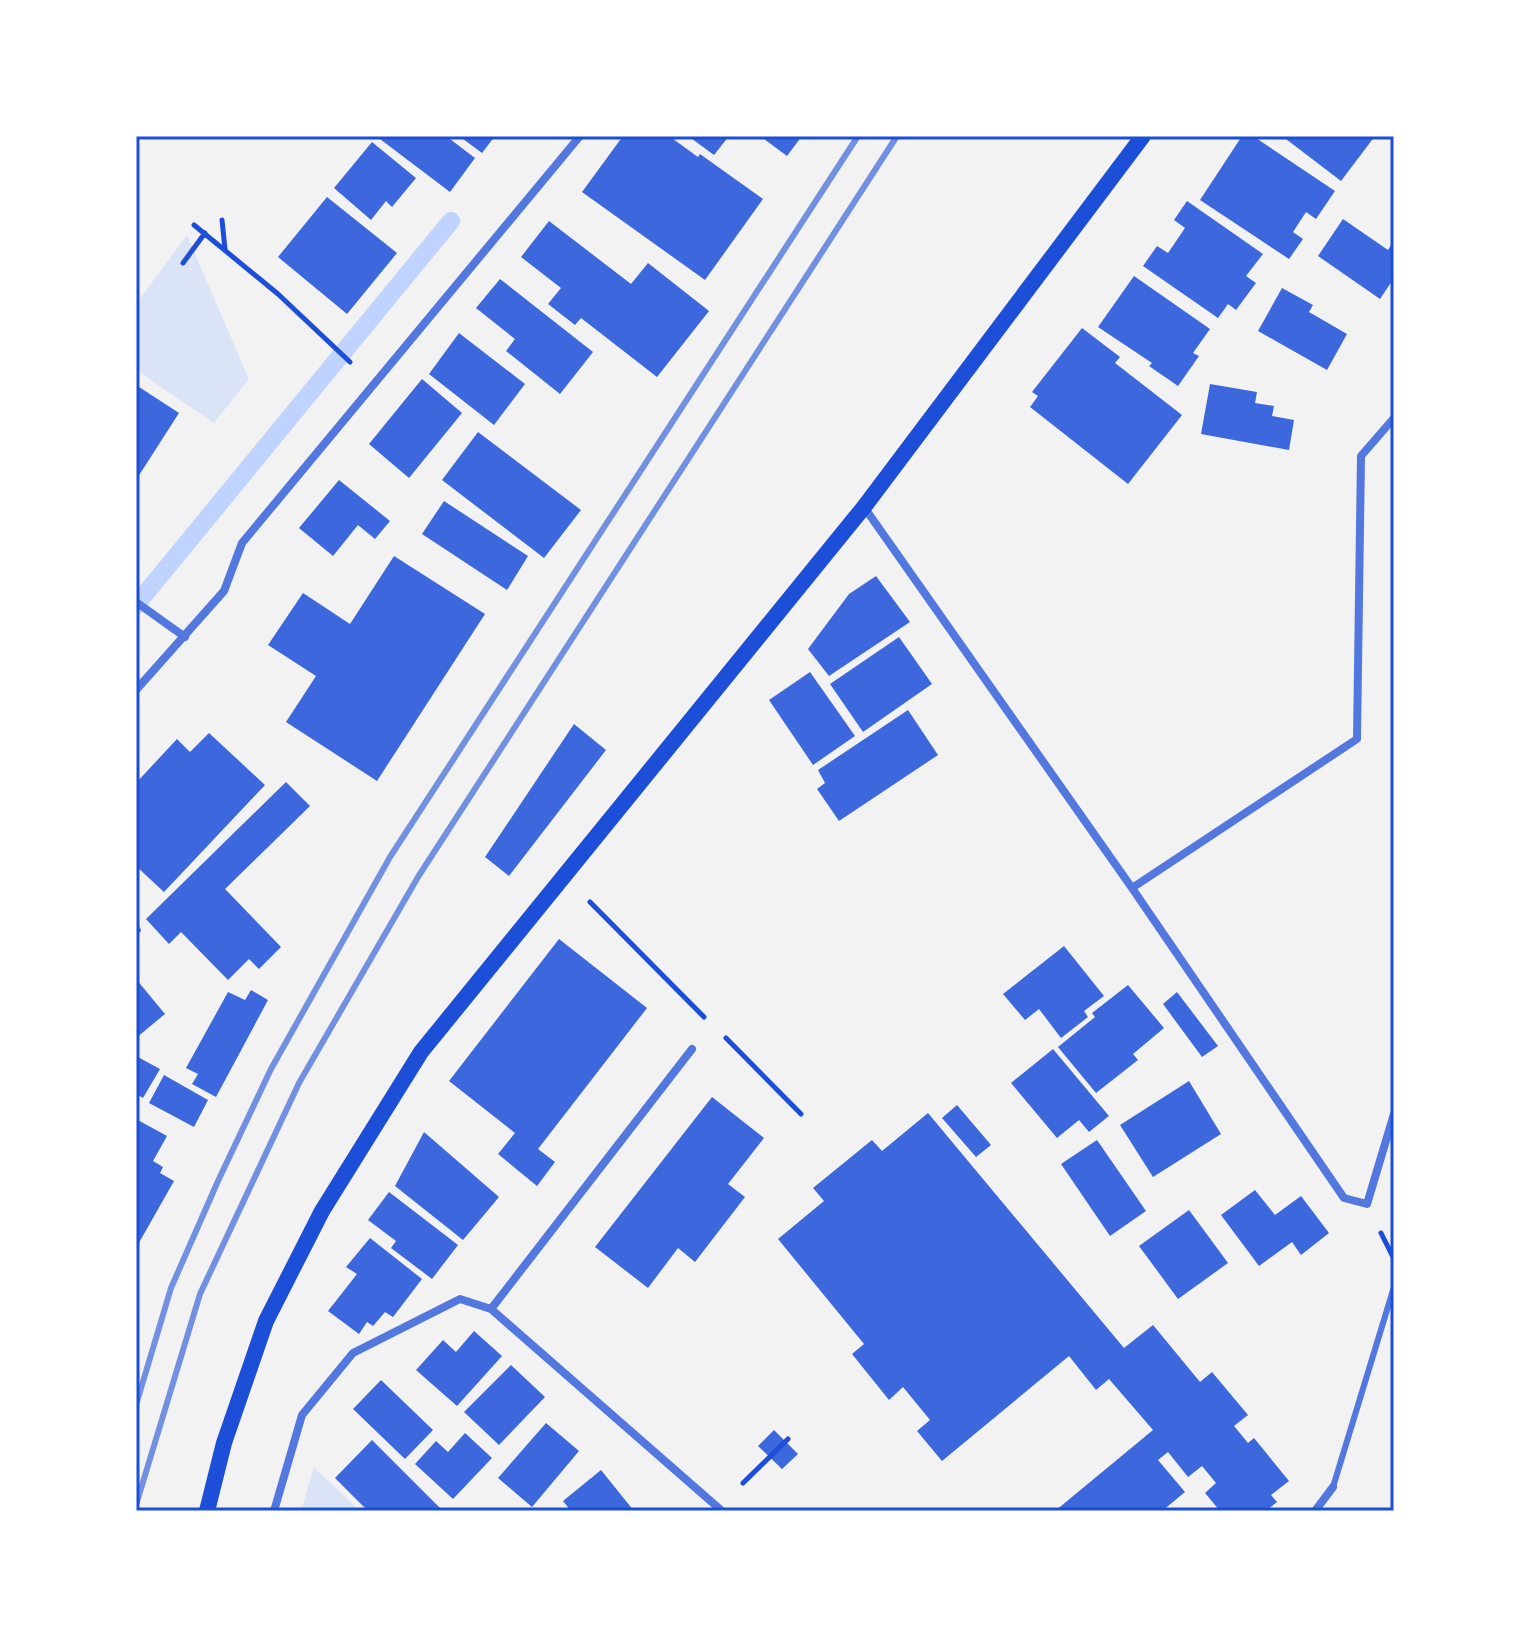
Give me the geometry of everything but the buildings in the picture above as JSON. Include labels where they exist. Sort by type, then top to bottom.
[{"type":"main road","points":[[207,1511],[224,1443],[266,1321],[322,1211],[421,1052],[864,507],[1143,136]]},
{"type":"street","points":[[136,690],[224,591],[242,543],[580,136]]},
{"type":"street","points":[[1132,888],[1357,739],[1361,456],[1394,418]]},
{"type":"street","points":[[864,507],[1132,888],[1344,1198],[1367,1204],[1394,1114]]},
{"type":"street","points":[[136,602],[185,637]]},
{"type":"street","points":[[491,1309],[692,1049]]},
{"type":"street","points":[[274,1511],[302,1415],[353,1353],[460,1299],[491,1309],[722,1511]]},
{"type":"street","points":[[1315,1511],[1333,1487]]},
{"type":"lane","points":[[1333,1487],[1394,1287]]},
{"type":"path","points":[[222,220],[225,250]]},
{"type":"path","points":[[194,225],[278,294],[357,369]]},
{"type":"path","points":[[183,263],[205,233]]},
{"type":"path","points":[[585,897],[715,1027]]},
{"type":"path","points":[[725,1038],[801,1114]]},
{"type":"path","points":[[734,1492],[788,1439]]},
{"type":"shaded area","points":[[187,235],[249,379],[214,423],[136,370],[136,304]]},
{"type":"shaded area","points":[[314,1467],[360,1511],[301,1511]]},
{"type":"waterway","points":[[136,605],[451,221]]},
{"type":"railway","points":[[136,1405],[171,1288],[218,1181],[271,1069],[390,857],[858,136]]},
{"type":"railway","points":[[136,1505],[200,1294],[299,1083],[418,877],[897,136]]}]
